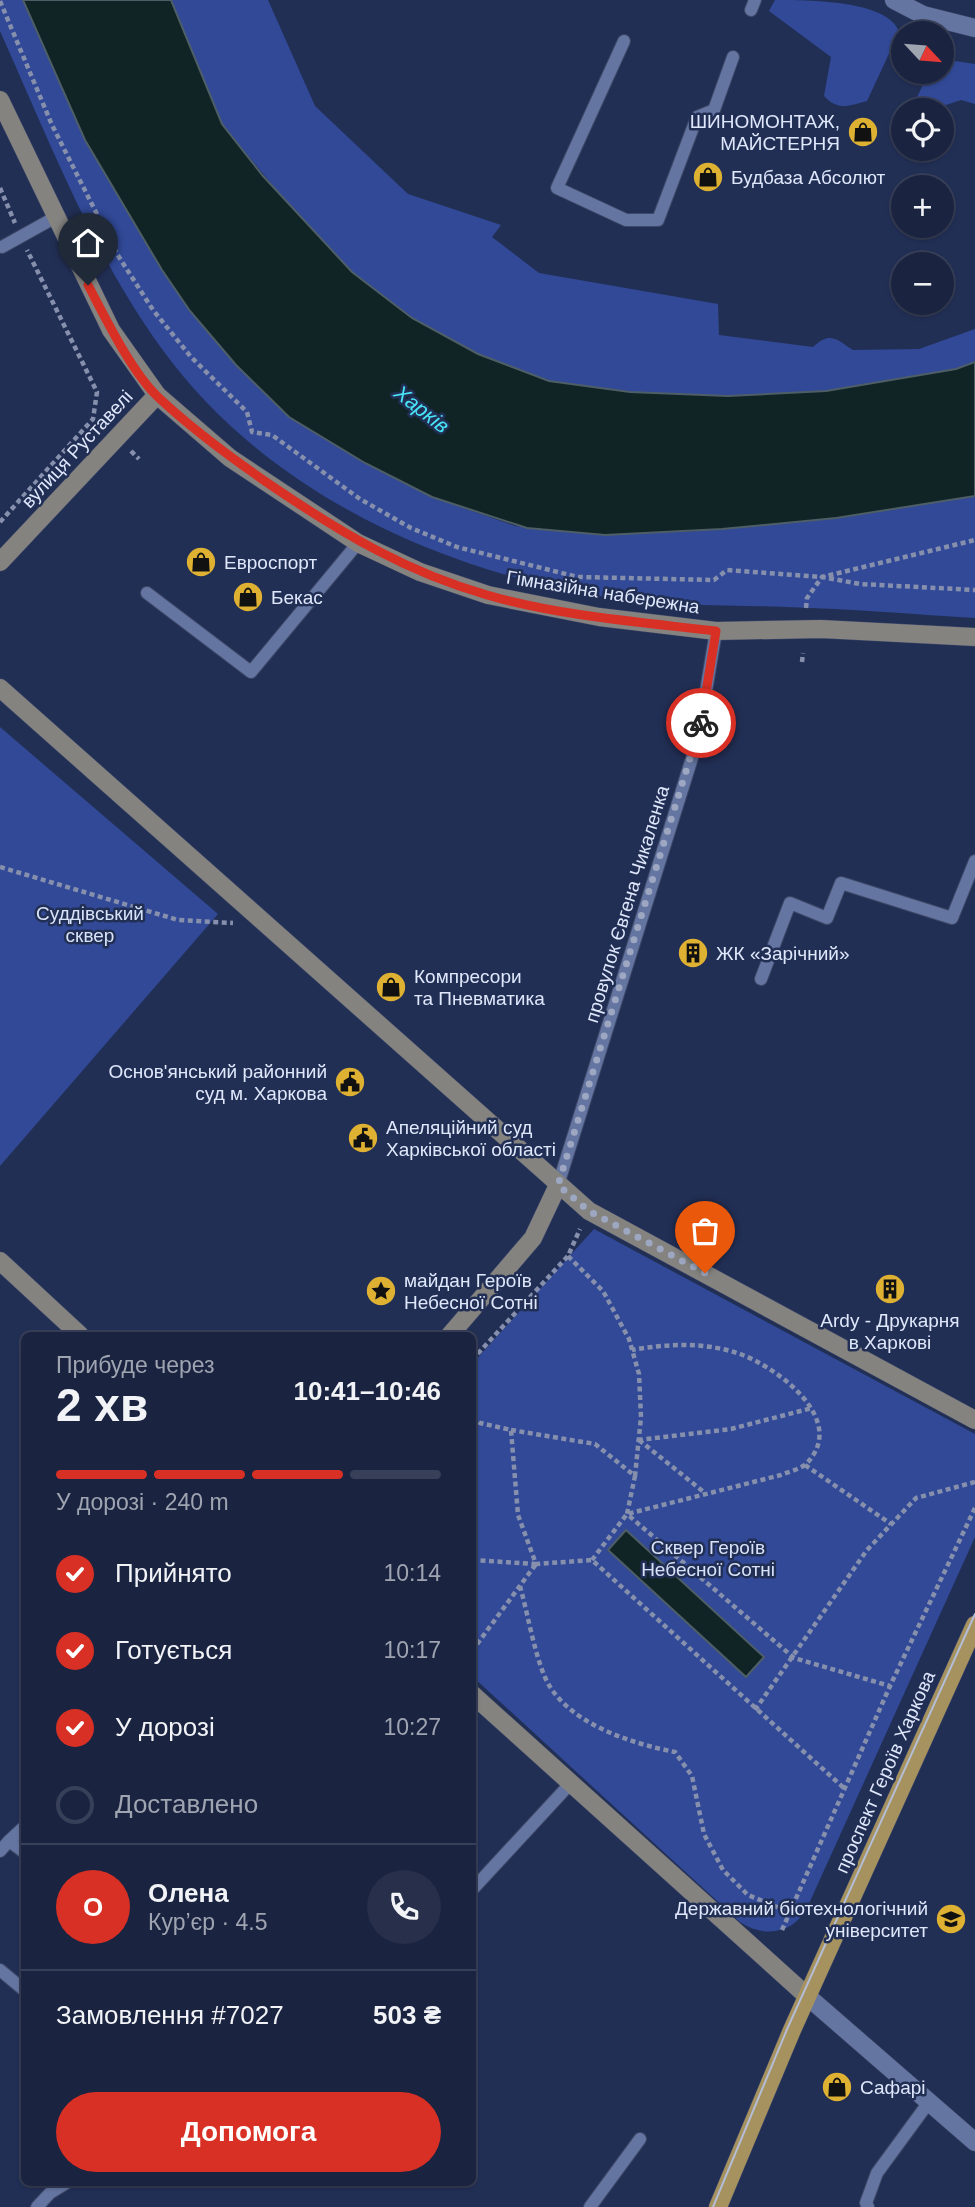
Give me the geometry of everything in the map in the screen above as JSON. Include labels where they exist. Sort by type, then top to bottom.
[{"type":"main road","name":"Гімназійна набережна","points":[[0,100],[54,218],[111,330],[156,395],[230,458],[358,543],[420,572],[488,595],[599,617],[716,631],[821,629],[975,637]]},
{"type":"main road","name":"вулиця Руставелі","points":[[0,562],[156,395]]},
{"type":"main road","points":[[0,688],[589,1211],[975,1420]]},
{"type":"main road","points":[[453,1332],[533,1238],[558,1185]]},
{"type":"main road","points":[[0,1261],[77,1332]]},
{"type":"main road","name":"проспект Героїв Харкова","points":[[718,2207],[807,1996],[975,1625]]},
{"type":"main road","points":[[476,1698],[807,1996]]},
{"type":"street","points":[[894,0],[923,15],[975,28]]},
{"type":"street","points":[[807,1996],[975,2142]]},
{"type":"lane","points":[[624,41],[557,188],[626,219],[658,220],[697,117],[714,110],[733,57]]},
{"type":"lane","points":[[2,247],[54,218]]},
{"type":"lane","points":[[147,593],[251,672],[358,543]]},
{"type":"lane","name":"провулок Євгена Чикаленка","points":[[558,1185],[698,739],[716,631]]},
{"type":"lane","points":[[761,979],[790,903],[827,919],[841,883],[952,918],[975,861]]},
{"type":"lane","points":[[476,1886],[570,1784]]},
{"type":"lane","points":[[0,1851],[21,1829]]},
{"type":"lane","points":[[9,1841],[21,1850]]},
{"type":"lane","points":[[0,1970],[21,1988]]},
{"type":"lane","points":[[868,2207],[866,2203],[877,2173],[929,2102]]},
{"type":"lane","points":[[590,2207],[640,2139]]},
{"type":"lane","points":[[37,2207],[50,2193],[61,2186]]},
{"type":"path","points":[[0,1],[52,125],[122,262],[153,310],[191,357],[247,412],[252,432],[272,435],[333,481],[411,528],[457,547],[520,565],[600,579],[714,580],[726,570],[822,576],[860,584],[975,590]]},
{"type":"path","points":[[0,188],[20,237],[97,392],[93,419],[0,522]]},
{"type":"path","points":[[93,419],[103,427]]},
{"type":"path","points":[[131,451],[139,459]]},
{"type":"path","points":[[806,608],[807,598],[822,576],[975,540]]},
{"type":"path","points":[[802,662],[803,653]]},
{"type":"path","points":[[0,867],[178,920],[265,923]]},
{"type":"path","points":[[476,1356],[568,1255],[582,1223]]},
{"type":"path","points":[[568,1255],[603,1291],[632,1350],[639,1374],[641,1417],[635,1476],[627,1514],[592,1560]]},
{"type":"path","points":[[627,1514],[781,1475],[805,1465],[816,1447],[818,1434],[812,1408],[787,1381],[736,1352],[680,1344],[632,1350]]},
{"type":"path","points":[[638,1440],[731,1429],[812,1408]]},
{"type":"path","points":[[476,1420],[511,1430],[595,1444],[635,1476]]},
{"type":"path","points":[[511,1430],[518,1515],[536,1564]]},
{"type":"path","points":[[638,1440],[705,1493]]},
{"type":"path","points":[[805,1465],[891,1524]]},
{"type":"path","points":[[755,1710],[794,1658],[867,1550],[916,1498],[975,1482]]},
{"type":"path","points":[[782,1930],[890,1686],[975,1508]]},
{"type":"path","points":[[627,1514],[794,1658],[890,1686]]},
{"type":"path","points":[[476,1560],[536,1564],[592,1560],[845,1789]]},
{"type":"path","points":[[476,1646],[536,1564]]},
{"type":"path","points":[[520,1586],[544,1676],[560,1702],[578,1715],[615,1732],[650,1747],[675,1752],[692,1776],[705,1834],[723,1870],[748,1895],[789,1912]]},
{"type":"green space","points":[[0,0],[23,0],[85,140],[162,270],[190,311],[236,365],[289,417],[365,463],[432,497],[515,526],[605,535],[699,531],[840,518],[975,496],[975,618],[834,609],[696,605],[605,597],[479,567],[418,544],[359,516],[303,482],[251,443],[203,399],[162,349],[137,312],[114,274],[73,194],[0,31]]},
{"type":"green space","points":[[171,0],[268,0],[315,106],[408,194],[501,225],[492,237],[539,273],[718,304],[719,335],[813,347],[824,339],[833,338],[853,350],[919,349],[975,329],[975,362],[956,369],[826,391],[728,396],[630,392],[549,381],[478,354],[414,319],[352,272],[297,215],[222,124]]},
{"type":"green space","points":[[775,0],[806,0],[864,8],[880,13],[892,21],[891,49],[867,101],[849,106],[829,101],[824,96],[831,57],[769,11]]},
{"type":"green space","points":[[954,61],[975,64],[975,104],[961,100],[954,102],[954,98],[917,98],[923,84],[954,84]]},
{"type":"green space","name":"Суддівський сквер","points":[[0,727],[218,914],[0,1166]]},
{"type":"green space","name":"Сквер Героїв Небесної Сотні","points":[[594,1229],[975,1434],[975,1537],[807,1908],[801,1917],[786,1928],[777,1931],[759,1930],[740,1922],[476,1680],[476,1360]]},
{"type":"water","name":"Харків","points":[[23,0],[171,0],[222,124],[263,176],[352,272],[412,318],[478,354],[549,381],[630,392],[728,396],[826,391],[956,369],[975,362],[975,496],[836,518],[722,529],[605,535],[527,528],[432,497],[365,463],[289,417],[236,365],[190,311],[162,270],[85,140]]},
{"type":"water","points":[[626,1530],[764,1657],[746,1677],[608,1550]]},
{"type":"tram line","points":[[713,2207],[788,2027],[975,1614]]},
{"type":"way so far","points":[[701,723],[558,1185],[589,1211],[705,1273]]},
{"type":"place","name":"ШИНОМОНТАЖ, МАЙСТЕРНЯ","points":[[863,132]]},
{"type":"place","name":"Будбаза Абсолют","points":[[708,177]]},
{"type":"place","name":"Евроспорт","points":[[201,562]]},
{"type":"place","name":"Бекас","points":[[248,597]]},
{"type":"place","name":"ЖК «Зарічний»","points":[[693,953]]},
{"type":"place","name":"Компресори та Пневматика","points":[[391,987]]},
{"type":"place","name":"Основ'янський районний суд м. Харкова","points":[[350,1082]]},
{"type":"place","name":"Апеляційний суд Харківської області","points":[[363,1138]]},
{"type":"place","name":"Ardy - Друкарня в Харкові","points":[[890,1289]]},
{"type":"place","name":"майдан Героїв Небесної Сотні","points":[[381,1291]]},
{"type":"place","name":"Державний біотехнологічний університет","points":[[951,1919]]},
{"type":"place","name":"Сафарі","points":[[837,2087]]},
{"type":"route","points":[[88,285],[111,330],[156,395],[230,458],[358,543],[420,572],[488,595],[599,617],[716,631],[701,723]]}]
